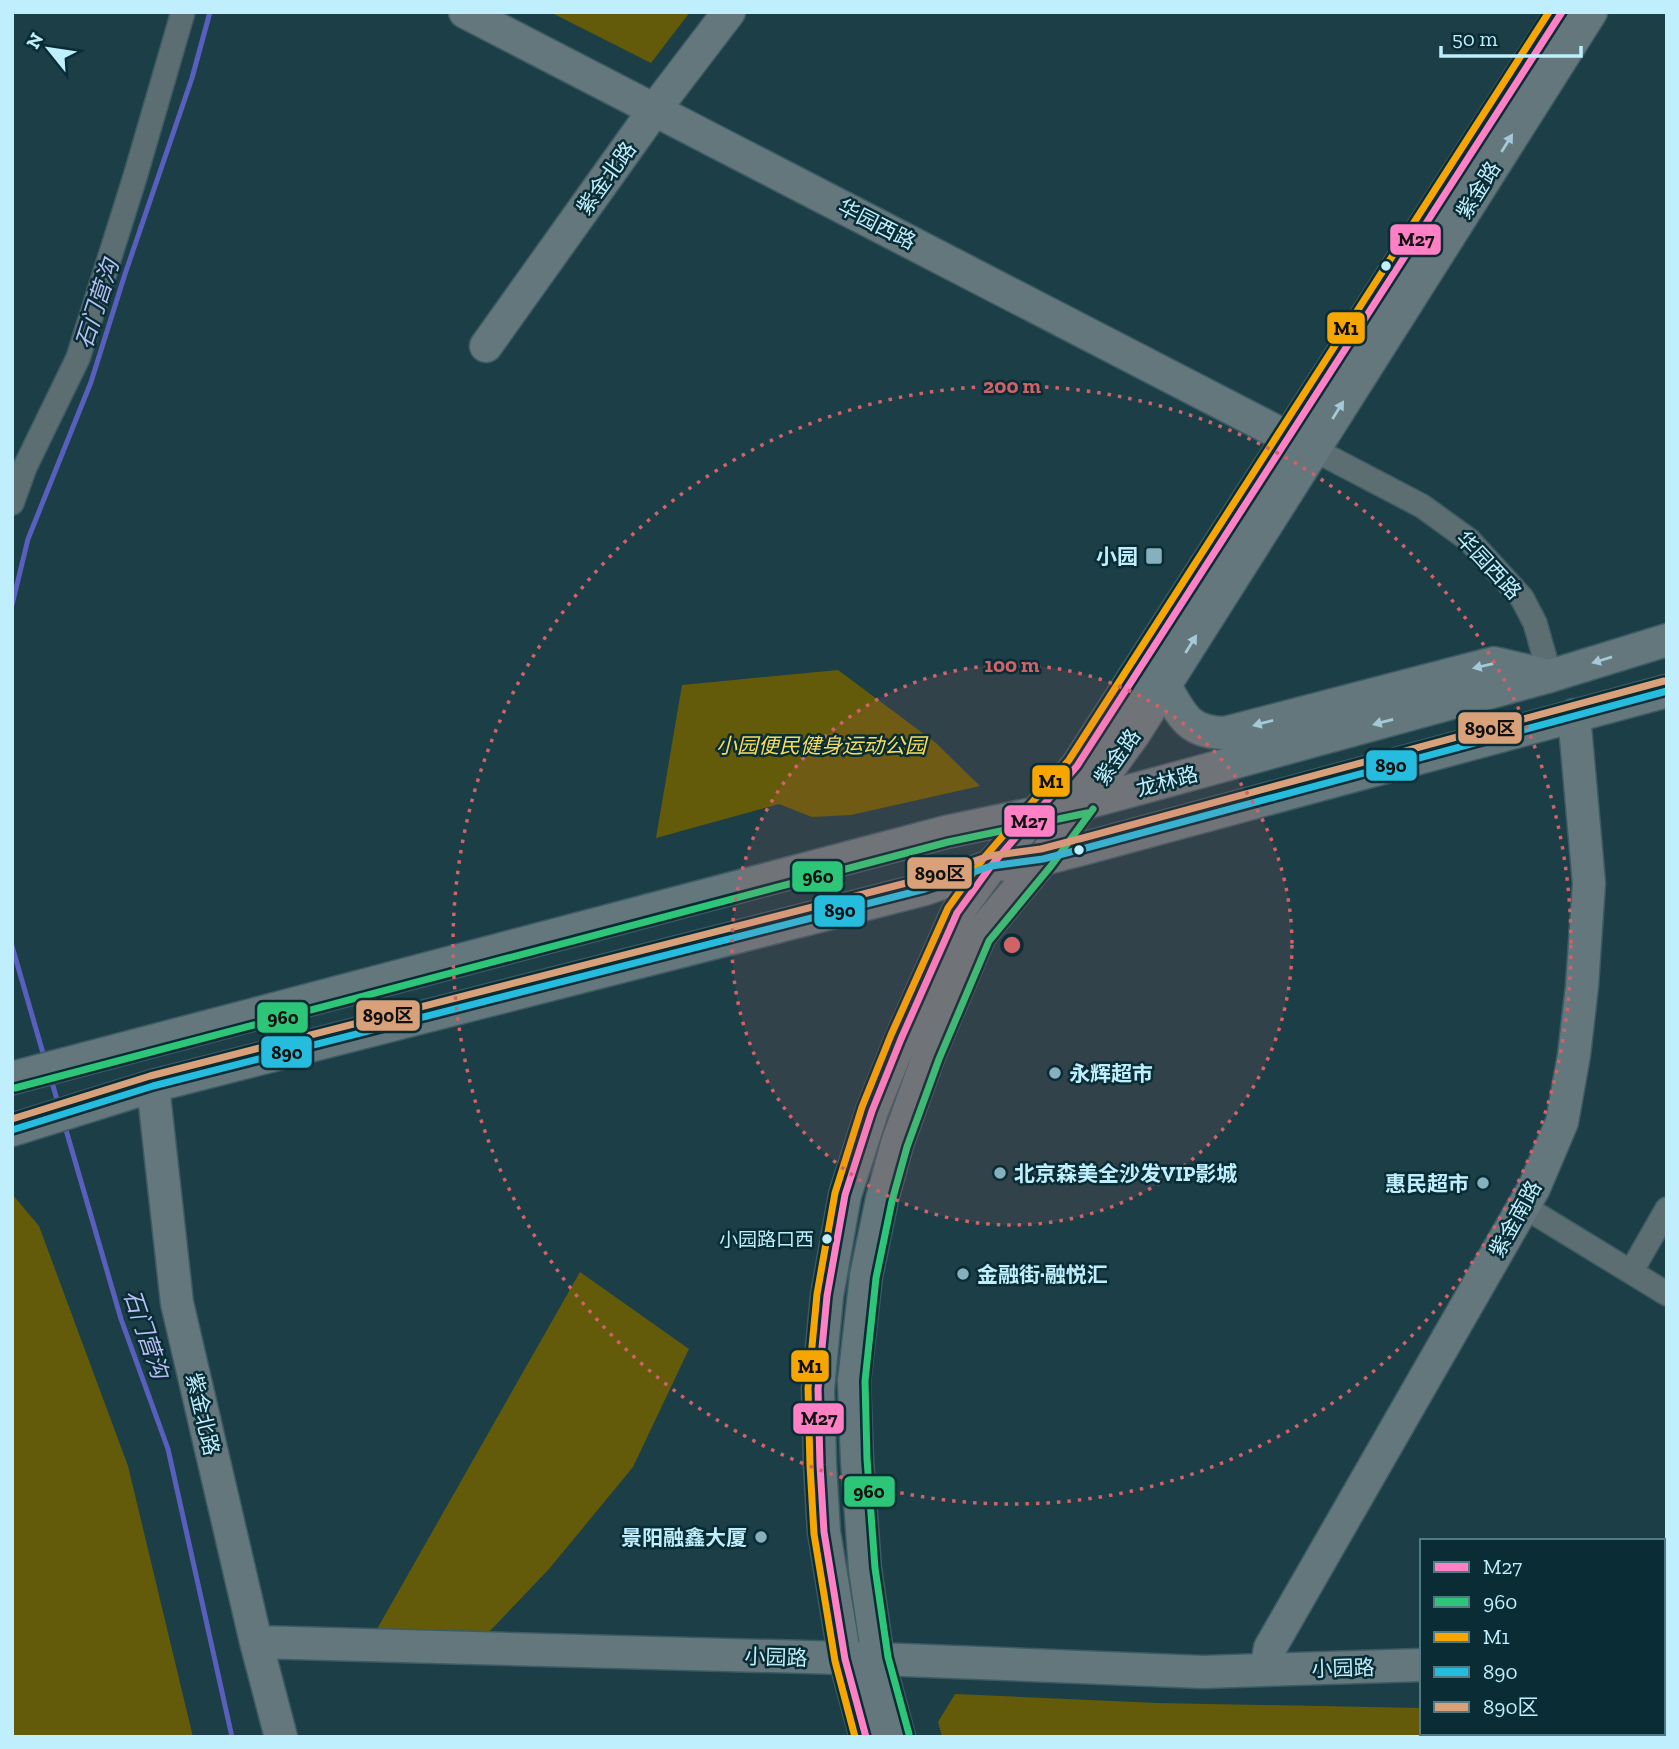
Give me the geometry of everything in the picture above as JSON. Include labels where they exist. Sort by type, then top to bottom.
[{"type":"main road","name":"华园西路","points":[[465,12],[1301,443]]},
{"type":"main road","name":"紫金北路","points":[[486,346],[655,109],[729,12]]},
{"type":"main road","name":"紫金路","points":[[899,1737],[878,1659],[865,1569],[854,1381],[866,1276],[882,1199],[897,1144],[929,1055],[981,935],[1085,803],[1165,687],[1301,443],[1562,12]]},
{"type":"main road","name":"紫金路","points":[[866,1737],[845,1659],[824,1532],[818,1389],[836,1241],[845,1195],[868,1123],[901,1039],[957,914],[991,866],[1076,766],[1301,443],[1591,12]]},
{"type":"main road","name":"龙林路","points":[[12,1078],[946,832],[1085,803],[1550,676],[1667,639]]},
{"type":"main road","points":[[1165,687],[1182,716],[1195,728],[1208,733],[1225,733],[1494,663],[1550,676]]},
{"type":"main road","name":"龙林路","points":[[12,1130],[153,1086],[925,889],[991,866],[1043,859],[1667,691]]},
{"type":"main road","name":"紫金南路","points":[[1266,1670],[1270,1648],[1534,1188],[1562,1122],[1574,1055],[1582,986],[1589,883],[1574,715]]},
{"type":"main road","name":"紫金北路","points":[[153,1086],[177,1303],[256,1642],[281,1737]]},
{"type":"main road","name":"小园路","points":[[256,1642],[878,1659],[1203,1672],[1420,1665]]},
{"type":"street","points":[[12,503],[25,467],[78,358],[183,12]]},
{"type":"street","name":"华园西路","points":[[1301,443],[1422,506],[1469,540],[1522,598],[1535,623],[1550,676]]},
{"type":"street","points":[[1523,1206],[1667,1294]]},
{"type":"street","points":[[1631,1272],[1667,1209]]},
{"type":"green space","points":[[550,12],[690,12],[651,63]]},
{"type":"green space","name":"小园便民健身运动公园","points":[[838,670],[936,743],[980,786],[851,815],[812,817],[779,804],[656,838],[682,685]]},
{"type":"green space","points":[[12,1194],[39,1226],[128,1466],[193,1737],[12,1737]]},
{"type":"green space","points":[[580,1272],[689,1349],[633,1467],[549,1569],[488,1633],[377,1629]]},
{"type":"green space","points":[[1665,1616],[1667,1737],[942,1737],[938,1722],[955,1694],[1158,1703],[1420,1708],[1420,1735],[1665,1735]]},
{"type":"waterway","name":"石门营沟","points":[[12,605],[28,539],[91,382],[192,78],[210,12]]},
{"type":"waterway","name":"石门营沟","points":[[12,946],[45,1060]]},
{"type":"waterway","name":"石门营沟","points":[[51,1079],[58,1103]]},
{"type":"waterway","name":"石门营沟","points":[[64,1123],[121,1319],[168,1449],[232,1737]]},
{"type":"transit line","name":"M1","points":[[855,1737],[835,1661],[814,1534],[808,1388],[817,1294],[835,1193],[862,1107],[948,908],[983,859],[1069,760],[1549,12]]},
{"type":"transit line","name":"M27","points":[[866,1737],[845,1659],[824,1532],[818,1389],[827,1296],[845,1195],[872,1111],[901,1039],[957,913],[991,866],[1077,766],[1562,12]]},
{"type":"transit line","name":"890区","points":[[12,1119],[150,1076],[922,879],[989,856],[1041,849],[1664,681]]},
{"type":"transit line","name":"890","points":[[12,1130],[153,1086],[925,889],[991,866],[1043,859],[1086,848],[1667,691]]},
{"type":"transit line","name":"960","points":[[909,1734],[888,1657],[875,1568],[867,1459],[865,1381],[876,1278],[892,1201],[907,1147],[939,1059],[989,941],[1051,866],[1093,809]]},
{"type":"transit line","name":"960","points":[[15,1088],[948,842],[1087,813]]},
{"type":"place","name":"小园","points":[[1154,556]]},
{"type":"place","name":"永辉超市","points":[[1055,1073]]},
{"type":"place","name":"北京森美全沙发VIP影城","points":[[1000,1173]]},
{"type":"place","name":"惠民超市","points":[[1483,1183]]},
{"type":"place","name":"小园路口西","points":[[827,1239]]},
{"type":"place","name":"金融街·融悦汇","points":[[963,1274]]},
{"type":"place","name":"景阳融鑫大厦","points":[[761,1537]]}]
